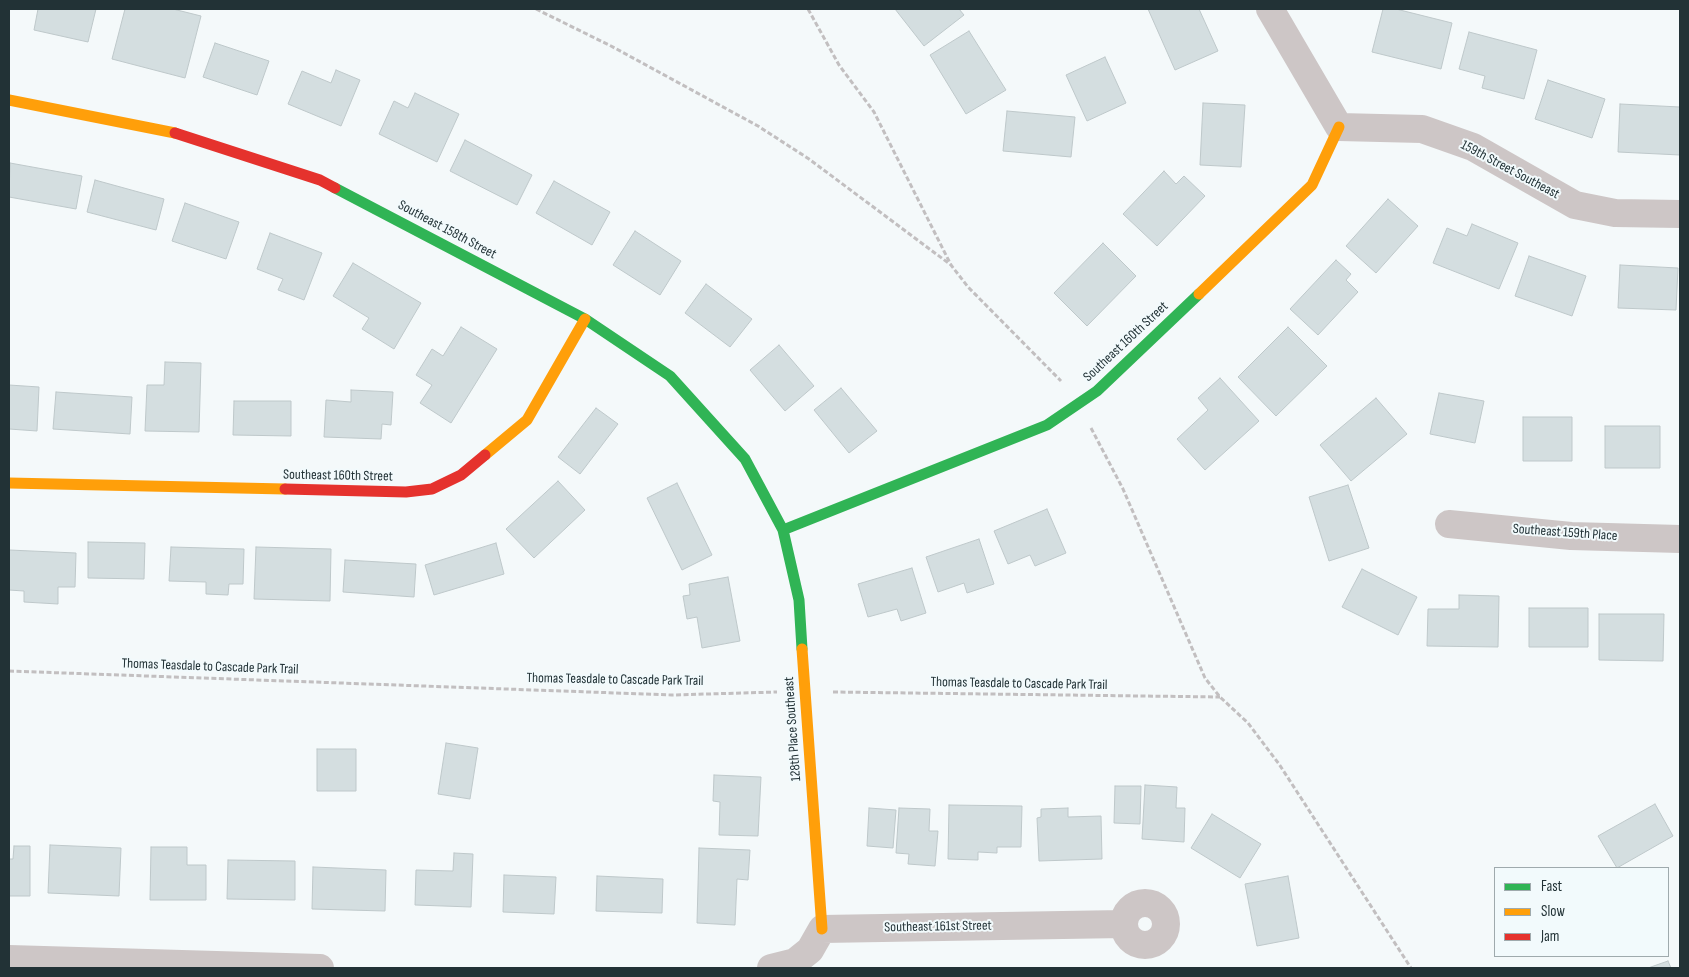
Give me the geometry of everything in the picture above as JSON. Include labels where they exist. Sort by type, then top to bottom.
[{"type":"street","points":[[1270,9],[1339,126]]},
{"type":"street","name":"Southeast 158th Street","points":[[9,100],[167,130],[320,180],[584,319],[670,376],[745,459],[783,530]]},
{"type":"street","name":"159th Street Southeast","points":[[1339,126],[1422,129],[1473,147],[1575,205],[1615,213],[1680,214]]},
{"type":"street","name":"Southeast 160th Street","points":[[783,530],[1047,425],[1098,391],[1312,185],[1339,126]]},
{"type":"street","name":"Southeast 160th Street","points":[[9,483],[406,492],[432,489],[461,475],[526,420],[584,319]]},
{"type":"street","name":"Southeast 159th Place","points":[[1449,524],[1571,536],[1680,539]]},
{"type":"street","name":"128th Place Southeast","points":[[783,530],[799,600],[822,929]]},
{"type":"street","name":"Southeast 161st Street","points":[[822,929],[1123,924]]},
{"type":"street","points":[[771,968],[796,962],[810,950],[822,929]]},
{"type":"street","points":[[9,959],[320,968]]},
{"type":"path","points":[[536,9],[611,46],[758,126],[809,159],[951,265]]},
{"type":"path","points":[[808,9],[839,65],[874,112],[951,265],[968,287],[1068,388],[1078,404],[1123,489],[1205,678],[1220,697],[1248,722],[1278,764],[1411,968]]},
{"type":"path","name":"Thomas Teasdale to Cascade Park Trail","points":[[9,671],[672,694],[805,692],[1220,697]]},
{"type":"building","points":[[38,9],[96,9],[88,42],[34,30]]},
{"type":"building","points":[[125,9],[173,9],[201,16],[185,78],[112,59]]},
{"type":"building","points":[[895,9],[959,9],[964,15],[924,46]]},
{"type":"building","points":[[1148,9],[1199,9],[1218,51],[1175,70]]},
{"type":"building","points":[[1383,9],[1396,9],[1452,23],[1441,69],[1372,52]]},
{"type":"building","points":[[969,31],[1006,90],[966,114],[930,55]]},
{"type":"building","points":[[1469,32],[1537,50],[1524,99],[1482,88],[1485,76],[1459,69]]},
{"type":"building","points":[[215,43],[269,61],[257,95],[203,77]]},
{"type":"building","points":[[1105,57],[1126,103],[1087,121],[1066,75]]},
{"type":"building","points":[[336,70],[360,80],[341,126],[288,104],[302,71],[331,83]]},
{"type":"building","points":[[1548,80],[1605,99],[1592,138],[1535,119]]},
{"type":"building","points":[[415,93],[459,114],[437,162],[379,134],[394,101],[408,108]]},
{"type":"building","points":[[1203,103],[1245,105],[1241,167],[1200,165]]},
{"type":"building","points":[[1620,104],[1680,107],[1680,155],[1618,152]]},
{"type":"building","points":[[1007,111],[1075,117],[1071,157],[1003,151]]},
{"type":"building","points":[[465,140],[532,175],[517,205],[450,171]]},
{"type":"building","points":[[10,163],[82,176],[76,209],[9,197]]},
{"type":"building","points":[[1164,171],[1176,184],[1184,176],[1205,196],[1157,246],[1123,214]]},
{"type":"building","points":[[95,180],[164,199],[156,230],[87,212]]},
{"type":"building","points":[[554,181],[610,212],[592,245],[536,213]]},
{"type":"building","points":[[1388,199],[1418,226],[1376,273],[1346,246]]},
{"type":"building","points":[[185,203],[239,222],[226,259],[172,241]]},
{"type":"building","points":[[1472,224],[1518,243],[1499,289],[1433,263],[1447,228],[1467,236]]},
{"type":"building","points":[[635,231],[681,261],[660,295],[613,265]]},
{"type":"building","points":[[270,233],[322,253],[304,300],[278,290],[283,279],[257,269]]},
{"type":"building","points":[[1103,243],[1136,276],[1087,326],[1054,293]]},
{"type":"building","points":[[1529,256],[1586,276],[1572,316],[1515,296]]},
{"type":"building","points":[[1336,260],[1351,274],[1346,280],[1358,292],[1318,335],[1290,309]]},
{"type":"building","points":[[353,263],[421,303],[394,349],[362,329],[369,318],[333,296]]},
{"type":"building","points":[[1620,265],[1678,268],[1676,310],[1618,308]]},
{"type":"building","points":[[706,284],[752,319],[730,347],[685,313]]},
{"type":"building","points":[[461,327],[497,349],[451,423],[420,403],[432,385],[416,375],[432,349],[443,356]]},
{"type":"building","points":[[1288,327],[1327,366],[1276,416],[1238,377]]},
{"type":"building","points":[[779,345],[814,386],[785,411],[750,370]]},
{"type":"building","points":[[165,362],[201,363],[199,432],[145,431],[147,385],[164,385]]},
{"type":"building","points":[[1220,378],[1259,421],[1205,470],[1177,439],[1208,410],[1198,398]]},
{"type":"building","points":[[9,385],[39,387],[37,431],[9,429]]},
{"type":"building","points":[[841,388],[877,431],[849,453],[814,410]]},
{"type":"building","points":[[351,390],[393,392],[391,425],[382,424],[381,439],[324,437],[326,400],[351,402]]},
{"type":"building","points":[[56,392],[132,397],[130,434],[53,429]]},
{"type":"building","points":[[1439,393],[1484,401],[1475,443],[1430,434]]},
{"type":"building","points":[[1376,398],[1407,434],[1351,481],[1320,445]]},
{"type":"building","points":[[234,401],[291,401],[291,436],[233,435]]},
{"type":"building","points":[[596,408],[618,424],[580,474],[558,457]]},
{"type":"building","points":[[1523,417],[1572,417],[1572,461],[1523,461]]},
{"type":"building","points":[[1605,426],[1660,426],[1660,468],[1605,468]]},
{"type":"building","points":[[558,481],[585,510],[534,558],[506,529]]},
{"type":"building","points":[[677,483],[712,555],[682,570],[647,498]]},
{"type":"building","points":[[1348,485],[1369,548],[1329,561],[1309,497]]},
{"type":"building","points":[[1047,509],[1066,553],[1035,566],[1030,555],[1008,564],[994,531]]},
{"type":"building","points":[[979,539],[994,584],[967,593],[964,583],[938,592],[926,557]]},
{"type":"building","points":[[88,542],[145,543],[144,579],[88,578]]},
{"type":"building","points":[[496,543],[504,574],[434,595],[425,565]]},
{"type":"building","points":[[171,547],[244,549],[243,584],[229,584],[228,595],[206,594],[206,582],[169,581]]},
{"type":"building","points":[[256,547],[331,549],[330,601],[254,599]]},
{"type":"building","points":[[9,550],[76,553],[75,587],[58,587],[58,604],[24,602],[24,591],[9,590]]},
{"type":"building","points":[[345,560],[416,564],[414,597],[343,592]]},
{"type":"building","points":[[912,568],[926,613],[901,621],[897,609],[868,617],[858,584]]},
{"type":"building","points":[[1362,569],[1417,597],[1398,635],[1342,607]]},
{"type":"building","points":[[728,577],[740,641],[702,648],[697,617],[687,619],[683,596],[690,595],[689,584]]},
{"type":"building","points":[[1459,595],[1499,596],[1498,647],[1427,646],[1428,609],[1459,609]]},
{"type":"building","points":[[1529,608],[1588,608],[1588,647],[1529,647]]},
{"type":"building","points":[[1599,614],[1664,614],[1663,661],[1599,660]]},
{"type":"building","points":[[446,743],[478,748],[470,799],[438,794]]},
{"type":"building","points":[[317,749],[356,749],[356,791],[317,791]]},
{"type":"building","points":[[714,775],[761,777],[758,836],[719,835],[720,802],[713,801]]},
{"type":"building","points":[[1145,785],[1177,787],[1176,808],[1185,808],[1184,842],[1142,839]]},
{"type":"building","points":[[1115,786],[1141,786],[1140,824],[1114,823]]},
{"type":"building","points":[[1655,804],[1673,836],[1616,867],[1598,836]]},
{"type":"building","points":[[949,805],[1022,806],[1021,847],[997,847],[997,853],[978,852],[978,860],[948,859]]},
{"type":"building","points":[[869,808],[896,810],[893,848],[867,846]]},
{"type":"building","points":[[899,808],[930,809],[929,831],[938,831],[935,866],[908,864],[909,854],[896,853]]},
{"type":"building","points":[[1068,808],[1068,817],[1101,816],[1102,859],[1039,861],[1037,818],[1041,817],[1041,809]]},
{"type":"building","points":[[1212,814],[1261,844],[1240,878],[1191,848]]},
{"type":"building","points":[[50,845],[121,848],[119,896],[48,893]]},
{"type":"building","points":[[14,846],[30,846],[30,896],[9,896],[9,859],[13,859]]},
{"type":"building","points":[[151,847],[187,847],[187,865],[206,865],[206,900],[150,900]]},
{"type":"building","points":[[699,848],[750,850],[748,880],[737,879],[735,925],[697,923]]},
{"type":"building","points":[[454,853],[473,854],[471,907],[415,905],[416,870],[453,871]]},
{"type":"building","points":[[228,860],[295,861],[295,900],[227,899]]},
{"type":"building","points":[[313,867],[386,870],[385,911],[312,909]]},
{"type":"building","points":[[504,875],[556,877],[554,914],[503,912]]},
{"type":"building","points":[[597,876],[663,879],[662,913],[596,911]]},
{"type":"building","points":[[1288,876],[1299,938],[1257,946],[1245,884]]},
{"type":"building","points":[[1668,961],[1671,968],[1648,968]]},
{"type":"traffic: fast","points":[[335,188],[585,319],[670,376],[745,459],[783,530],[799,600],[802,649]]},
{"type":"traffic: fast","points":[[783,530],[1047,425],[1097,391],[1199,294]]},
{"type":"traffic: slow","points":[[9,100],[175,133]]},
{"type":"traffic: slow","points":[[1199,294],[1312,185],[1339,127]]},
{"type":"traffic: slow","points":[[485,455],[527,420],[585,319]]},
{"type":"traffic: slow","points":[[9,483],[285,489]]},
{"type":"traffic: slow","points":[[802,649],[822,929]]},
{"type":"traffic: jam","points":[[175,133],[320,180],[335,188]]},
{"type":"traffic: jam","points":[[285,489],[406,492],[432,489],[461,475],[485,455]]}]
